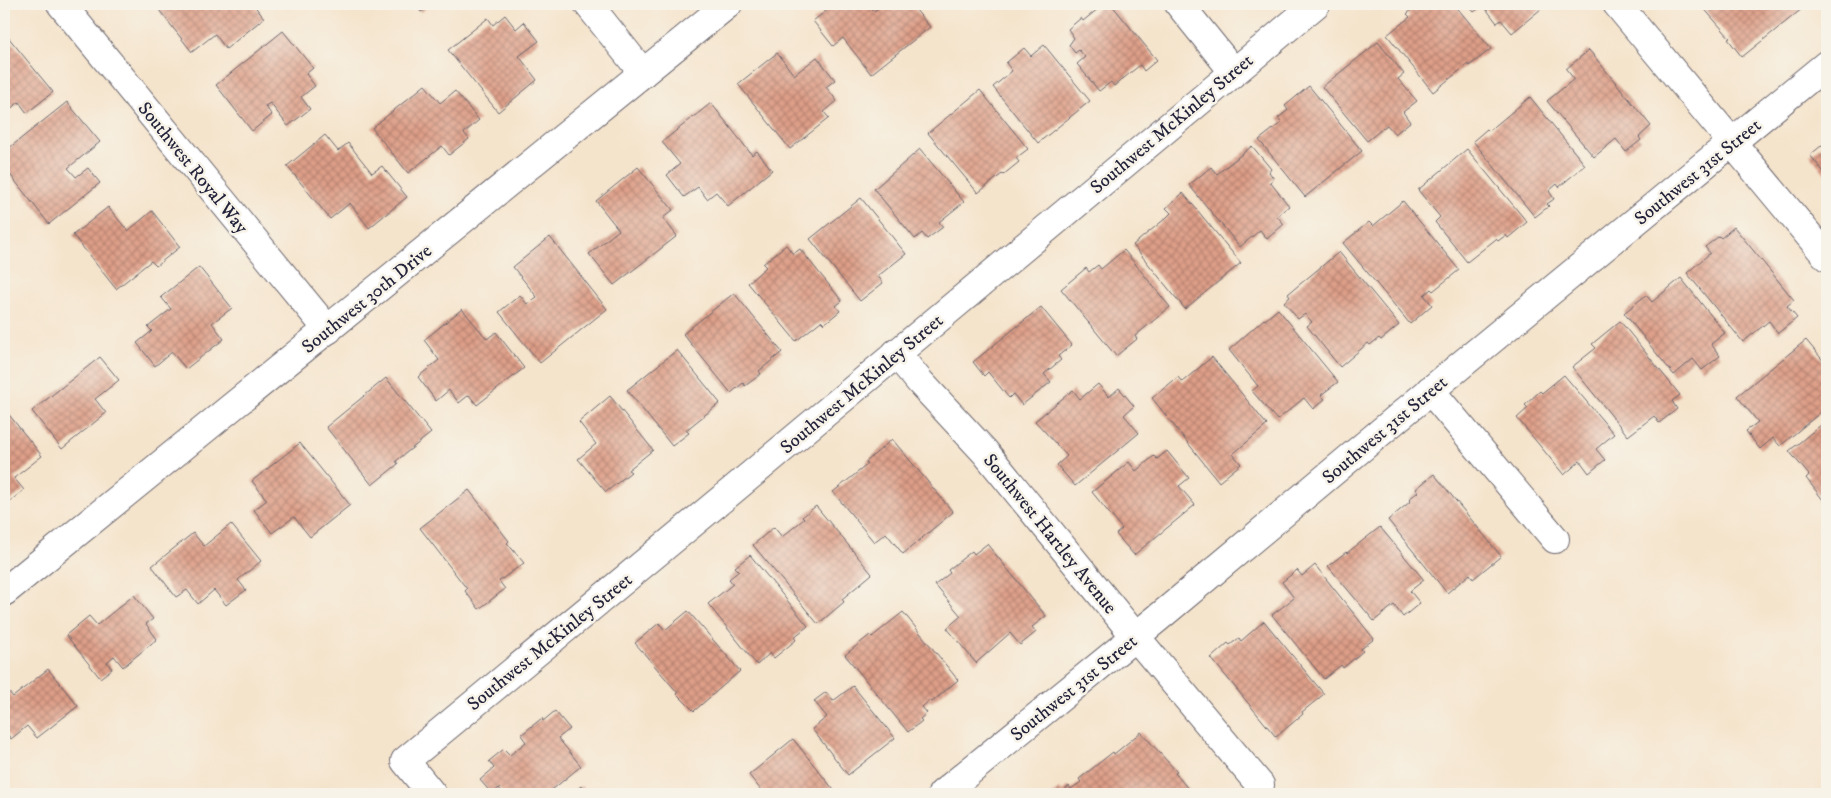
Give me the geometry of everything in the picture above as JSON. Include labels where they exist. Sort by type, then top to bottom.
[{"type":"street","name":"Southwest Royal Way","points":[[61,4],[328,330]]},
{"type":"street","points":[[588,4],[643,73]]},
{"type":"street","name":"Southwest 30th Drive","points":[[4,592],[728,4]]},
{"type":"street","points":[[1179,4],[1233,72]]},
{"type":"street","name":"Southwest McKinley Street","points":[[432,794],[404,761],[1316,4]]},
{"type":"street","points":[[1617,4],[1827,257]]},
{"type":"street","name":"Southwest 31st Street","points":[[942,794],[1827,64]]},
{"type":"street","name":"Southwest Hartley Avenue","points":[[896,353],[920,382],[985,452],[1135,636],[1260,785]]},
{"type":"street","points":[[1430,390],[1555,539]]},
{"type":"building","points":[[167,4],[253,4],[264,18],[226,49],[215,34],[192,52],[159,10]]},
{"type":"building","points":[[414,4],[431,4],[421,12]]},
{"type":"building","points":[[835,4],[868,4],[874,11],[883,4],[911,4],[930,27],[871,74],[843,38],[833,46],[813,21]]},
{"type":"building","points":[[1104,4],[1111,4],[1157,60],[1144,71],[1140,65],[1114,86],[1111,82],[1099,91],[1077,64],[1085,57],[1079,50],[1075,53],[1069,45],[1074,38],[1068,29],[1081,18],[1083,21]]},
{"type":"building","points":[[1418,4],[1454,4],[1491,49],[1469,66],[1468,64],[1433,92],[1387,35],[1410,17],[1407,14]]},
{"type":"building","points":[[1467,4],[1547,4],[1512,33],[1501,20],[1497,23],[1483,5],[1474,12]]},
{"type":"building","points":[[1700,4],[1808,4],[1742,57],[1728,39],[1730,38]]},
{"type":"building","points":[[505,15],[516,29],[524,22],[539,41],[519,56],[537,80],[498,112],[448,50],[488,18],[493,25]]},
{"type":"building","points":[[283,31],[313,68],[306,74],[315,86],[301,97],[310,109],[288,126],[270,103],[265,106],[272,115],[252,131],[216,85]]},
{"type":"building","points":[[4,32],[53,92],[27,113],[19,102],[4,114]]},
{"type":"building","points":[[1378,42],[1404,74],[1398,79],[1417,101],[1403,112],[1410,122],[1395,134],[1387,125],[1367,141],[1322,87]]},
{"type":"building","points":[[1044,45],[1090,101],[1038,143],[993,87],[1012,71],[1006,63],[1024,48],[1031,56]]},
{"type":"building","points":[[1589,50],[1651,126],[1639,137],[1641,140],[1626,152],[1616,139],[1594,157],[1547,101],[1574,79],[1566,69]]},
{"type":"building","points":[[777,53],[794,75],[817,57],[835,80],[826,87],[837,101],[824,112],[829,118],[790,149],[738,84]]},
{"type":"building","points":[[425,85],[440,103],[455,91],[479,120],[464,133],[469,139],[449,155],[442,146],[408,173],[372,128]]},
{"type":"building","points":[[1309,86],[1362,151],[1305,197],[1259,140],[1282,122],[1278,118],[1288,110],[1285,106]]},
{"type":"building","points":[[980,90],[1028,149],[1016,158],[1019,162],[978,193],[928,133]]},
{"type":"building","points":[[1530,97],[1585,165],[1559,187],[1557,184],[1549,191],[1554,199],[1547,204],[1549,206],[1535,217],[1473,141],[1487,129],[1489,131]]},
{"type":"building","points":[[67,102],[100,142],[68,168],[76,177],[88,168],[100,183],[49,224],[4,167],[4,152]]},
{"type":"building","points":[[711,103],[752,155],[757,151],[772,170],[728,206],[716,192],[707,199],[698,187],[684,197],[667,175],[680,164],[662,142]]},
{"type":"building","points":[[325,135],[338,151],[348,143],[372,173],[382,166],[407,197],[369,228],[350,203],[330,219],[287,166]]},
{"type":"building","points":[[1827,141],[1827,176],[1810,155]]},
{"type":"building","points":[[1252,146],[1271,169],[1269,172],[1274,179],[1270,182],[1289,206],[1277,216],[1284,224],[1267,239],[1260,230],[1240,247],[1189,185],[1211,167],[1217,174]]},
{"type":"building","points":[[920,149],[964,202],[939,222],[943,227],[927,239],[922,233],[915,239],[874,189]]},
{"type":"building","points":[[1467,149],[1527,222],[1508,238],[1506,235],[1498,241],[1496,239],[1467,262],[1435,222],[1440,217],[1418,190]]},
{"type":"building","points":[[638,167],[673,210],[663,218],[677,236],[614,285],[589,254],[619,230],[596,201]]},
{"type":"building","points":[[1183,193],[1241,263],[1185,309],[1133,245],[1171,213],[1166,208]]},
{"type":"building","points":[[861,198],[906,254],[878,276],[883,283],[860,301],[810,239]]},
{"type":"building","points":[[1403,201],[1459,270],[1433,291],[1431,289],[1424,295],[1432,305],[1410,324],[1343,243],[1369,222],[1373,226]]},
{"type":"building","points":[[108,207],[128,231],[152,211],[180,247],[156,266],[151,261],[116,289],[73,235]]},
{"type":"building","points":[[1734,227],[1794,300],[1787,306],[1797,318],[1778,333],[1769,321],[1743,342],[1687,273],[1710,253],[1705,247],[1719,236],[1721,238]]},
{"type":"building","points":[[550,237],[607,309],[540,363],[499,312],[520,295],[527,304],[537,297],[513,267]]},
{"type":"building","points":[[786,245],[793,254],[800,249],[842,301],[836,306],[840,311],[824,324],[821,321],[796,341],[748,283],[766,267],[763,264]]},
{"type":"building","points":[[1124,250],[1170,307],[1135,336],[1137,339],[1116,356],[1061,289],[1086,268],[1089,272],[1098,265],[1101,269]]},
{"type":"building","points":[[1339,252],[1399,325],[1381,340],[1379,338],[1370,345],[1368,343],[1340,367],[1307,326],[1312,322],[1305,314],[1298,319],[1284,302],[1290,297],[1288,294]]},
{"type":"building","points":[[199,267],[232,308],[212,323],[224,339],[186,369],[172,352],[155,366],[137,343],[152,331],[148,327],[171,309],[161,297]]},
{"type":"building","points":[[1681,278],[1725,333],[1711,344],[1720,356],[1702,370],[1693,359],[1674,375],[1624,313],[1646,295],[1652,302]]},
{"type":"building","points":[[734,293],[782,352],[759,371],[761,374],[745,386],[743,383],[731,393],[683,334]]},
{"type":"building","points":[[1041,307],[1072,345],[1058,356],[1061,360],[1044,374],[1051,382],[1022,405],[1013,394],[1009,398],[988,372],[984,376],[973,362]]},
{"type":"building","points":[[462,309],[487,339],[496,332],[524,368],[477,405],[469,395],[459,403],[449,390],[436,401],[418,377],[439,360],[424,340]]},
{"type":"building","points":[[1278,309],[1338,382],[1321,395],[1325,399],[1313,409],[1304,398],[1277,420],[1252,391],[1258,386],[1229,350]]},
{"type":"building","points":[[1620,321],[1680,395],[1672,401],[1677,409],[1659,423],[1654,416],[1628,436],[1572,367],[1596,348],[1592,344]]},
{"type":"building","points":[[1806,340],[1825,363],[1827,361],[1827,407],[1780,446],[1773,438],[1760,449],[1746,431],[1758,422],[1737,396]]},
{"type":"building","points":[[677,350],[720,403],[686,430],[689,433],[672,446],[627,390]]},
{"type":"building","points":[[100,357],[119,380],[95,399],[106,413],[62,449],[32,411]]},
{"type":"building","points":[[1212,357],[1267,425],[1233,454],[1241,464],[1219,482],[1152,398],[1178,377],[1182,382]]},
{"type":"building","points":[[1564,375],[1614,434],[1596,449],[1605,460],[1589,473],[1580,461],[1564,475],[1517,418],[1528,408],[1525,405],[1540,391],[1542,393]]},
{"type":"building","points":[[386,378],[431,433],[396,461],[398,464],[372,485],[326,427]]},
{"type":"building","points":[[1098,384],[1109,397],[1119,388],[1134,406],[1124,415],[1139,433],[1075,486],[1057,465],[1067,456],[1035,421],[1073,390],[1080,399]]},
{"type":"building","points":[[610,396],[653,450],[628,470],[631,472],[606,492],[578,459],[596,444],[579,422]]},
{"type":"building","points":[[6,411],[42,456],[14,478],[24,490],[4,506],[4,413]]},
{"type":"building","points":[[1827,420],[1827,505],[1806,478],[1809,475],[1789,451]]},
{"type":"building","points":[[892,439],[953,512],[903,554],[886,533],[874,542],[833,492],[868,464],[866,462]]},
{"type":"building","points":[[300,443],[350,505],[310,537],[294,517],[272,533],[254,510],[267,500],[252,481]]},
{"type":"building","points":[[1167,451],[1189,478],[1179,486],[1195,505],[1134,555],[1116,534],[1122,529],[1092,492],[1129,462],[1136,471],[1154,456],[1157,459]]},
{"type":"building","points":[[1434,474],[1501,556],[1473,579],[1470,574],[1447,593],[1388,520],[1411,501],[1409,499],[1418,492],[1416,489]]},
{"type":"building","points":[[469,490],[509,541],[507,543],[524,563],[499,581],[505,589],[479,609],[465,591],[467,589],[420,528]]},
{"type":"building","points":[[816,506],[872,574],[842,599],[844,602],[818,624],[753,545],[774,527],[782,537],[804,519],[802,517]]},
{"type":"building","points":[[231,524],[261,561],[238,580],[246,590],[226,605],[214,590],[198,604],[187,590],[176,597],[152,566],[193,533],[204,546]]},
{"type":"building","points":[[1380,527],[1424,580],[1410,591],[1420,603],[1403,617],[1394,605],[1374,621],[1328,566]]},
{"type":"building","points":[[987,544],[1046,616],[1032,627],[1036,632],[1020,645],[1010,633],[976,663],[947,628],[961,616],[935,585],[950,573],[948,570],[972,551],[974,554]]},
{"type":"building","points":[[750,555],[808,626],[794,637],[796,640],[774,658],[770,653],[757,665],[708,604],[733,584],[729,579],[739,571],[735,567]]},
{"type":"building","points":[[1315,565],[1374,639],[1361,649],[1363,651],[1343,668],[1341,665],[1324,679],[1272,615],[1294,598],[1282,582],[1297,570],[1302,576]]},
{"type":"building","points":[[134,595],[153,619],[146,624],[157,639],[123,667],[114,656],[107,662],[112,669],[100,678],[66,635],[89,616],[97,625]]},
{"type":"building","points":[[688,611],[740,671],[694,711],[677,694],[635,643],[659,623],[665,630]]},
{"type":"building","points":[[903,612],[958,680],[932,702],[930,700],[922,707],[927,713],[920,719],[922,721],[908,732],[845,655],[870,635],[872,637]]},
{"type":"building","points":[[1264,621],[1324,694],[1276,737],[1211,658],[1228,643],[1230,645],[1239,638],[1241,641]]},
{"type":"building","points":[[48,669],[78,706],[37,738],[27,726],[11,739],[4,729],[4,691],[6,689],[13,697]]},
{"type":"building","points":[[853,686],[895,738],[848,775],[812,729],[827,717],[814,701],[826,692],[833,701]]},
{"type":"building","points":[[555,711],[570,729],[558,738],[581,766],[547,794],[504,794],[499,788],[492,794],[480,780],[494,768],[489,761],[504,749],[510,755],[526,742],[521,735],[542,718],[543,721]]},
{"type":"building","points":[[1141,732],[1177,772],[1175,773],[1190,791],[1187,794],[1052,794],[1059,789],[1062,792],[1069,786],[1071,789],[1081,782],[1079,779]]},
{"type":"building","points":[[793,739],[837,794],[764,794],[749,775]]},
{"type":"building","points":[[581,786],[588,794],[571,794]]}]
